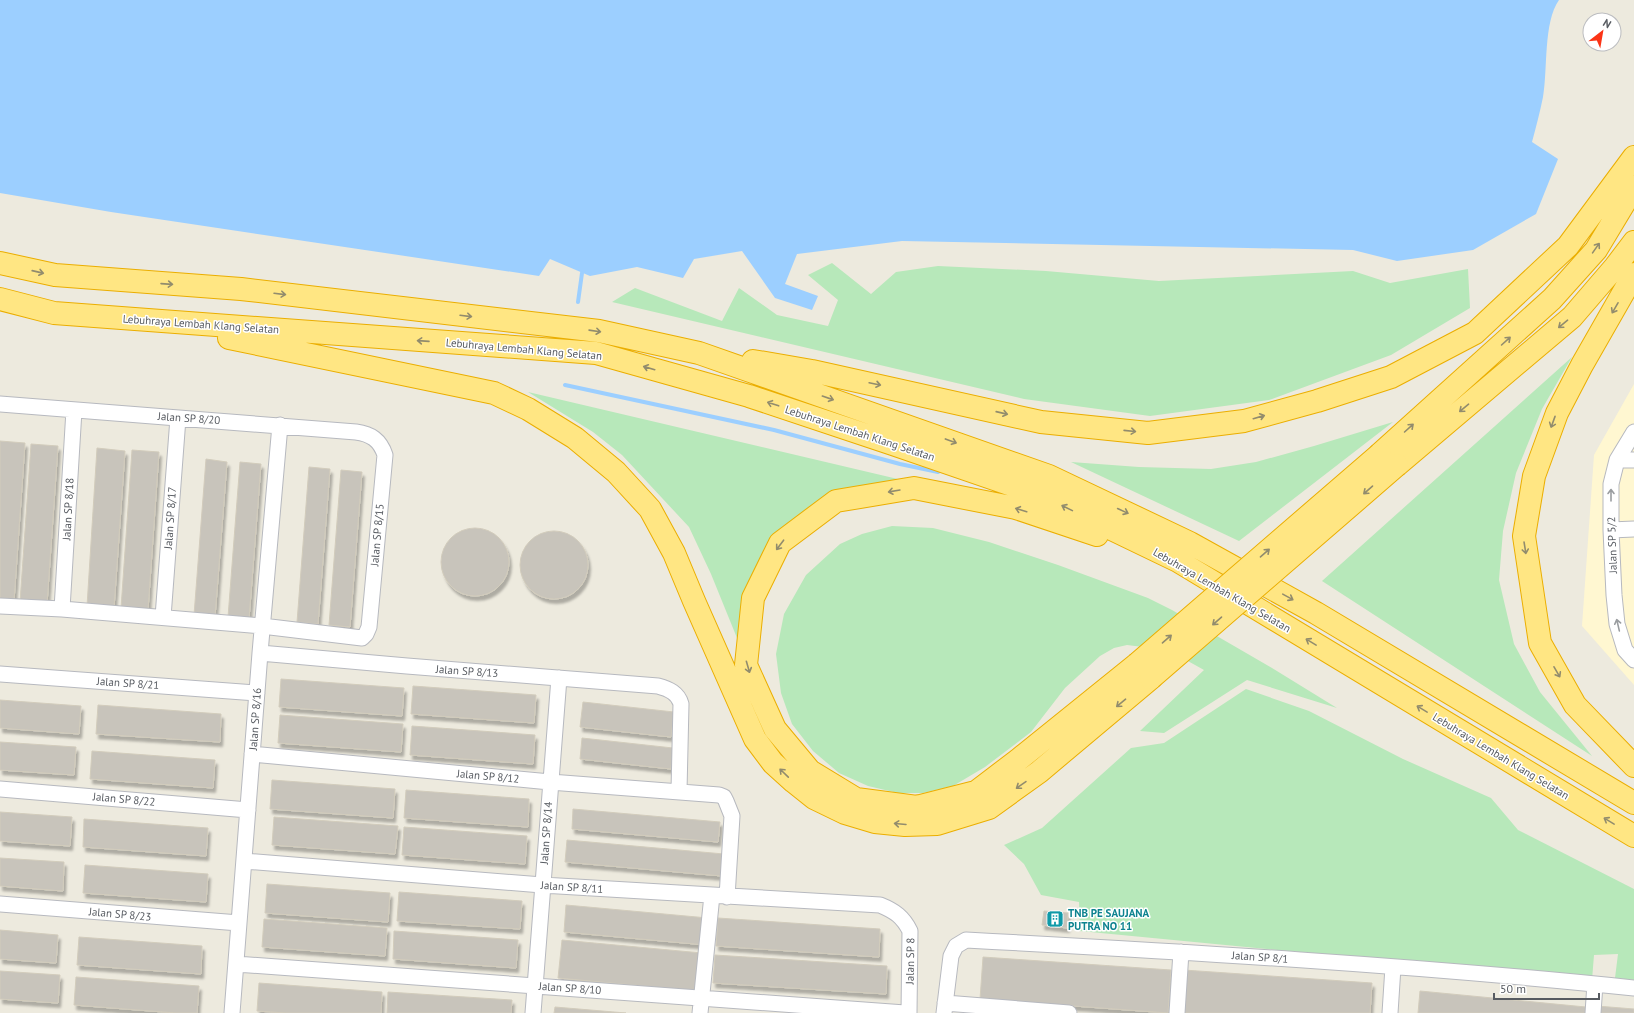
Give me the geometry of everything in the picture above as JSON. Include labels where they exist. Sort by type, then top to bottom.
[{"type":"highway","points":[[699,353],[812,370],[1041,422],[1148,433],[1244,421],[1317,401],[1391,377],[1475,333],[1568,246],[1634,157]]},
{"type":"highway","points":[[1389,459],[1552,299],[1596,250],[1634,187]]},
{"type":"highway","points":[[140,320],[494,393],[528,409],[575,438],[616,472],[650,509],[674,553],[754,739],[774,763],[814,798],[845,813],[875,822],[905,825],[937,824],[964,817],[989,808],[1039,772],[1144,671],[1389,459],[1572,317],[1615,267],[1634,242]]},
{"type":"highway","name":"Lebuhraya Lembah Klang Selatan","points":[[0,263],[55,276],[241,289],[598,331],[699,353],[1050,476],[1190,543],[1316,613],[1634,802]]},
{"type":"highway","points":[[1634,274],[1557,413],[1534,476],[1524,536],[1540,643],[1575,705],[1634,766]]},
{"type":"highway","name":"Lebuhraya Lembah Klang Selatan","points":[[0,298],[54,313],[596,353],[749,396],[1041,495],[1178,561],[1634,836]]},
{"type":"highway","points":[[1144,671],[1018,760],[976,792],[917,807],[856,799],[810,770],[775,729],[746,665],[753,598],[780,543],[836,501],[914,488],[1016,508],[1178,561]]},
{"type":"street","name":"Jalan SP 8/20","points":[[0,404],[356,432],[368,434],[376,439]]},
{"type":"street","name":"Jalan SP 8/18","points":[[62,609],[74,410]]},
{"type":"street","name":"Jalan SP 8/17","points":[[163,618],[178,418]]},
{"type":"street","name":"Jalan SP 8/16","points":[[232,1013],[262,626],[280,425]]},
{"type":"street","name":"Jalan SP 5/2","points":[[1634,432],[1617,460],[1611,484],[1611,530],[1617,624],[1625,650],[1634,660]]},
{"type":"street","name":"Jalan SP 8/15","points":[[262,626],[359,638],[364,637],[366,634],[368,627],[385,455],[382,447],[376,439]]},
{"type":"street","points":[[1617,460],[1634,460]]},
{"type":"street","points":[[1611,530],[1634,529]]},
{"type":"street","points":[[0,606],[62,609],[262,626]]},
{"type":"street","name":"Jalan SP 8/13","points":[[260,652],[407,666],[658,686],[668,689],[674,692],[680,699],[681,704],[679,791]]},
{"type":"street","name":"Jalan SP 8/21","points":[[0,674],[257,693]]},
{"type":"street","name":"Jalan SP 8/14","points":[[533,1013],[559,678]]},
{"type":"street","name":"Jalan SP 8/12","points":[[252,754],[550,782],[712,793],[724,797],[732,816],[727,897]]},
{"type":"street","name":"Jalan SP 8/22","points":[[0,789],[248,810]]},
{"type":"street","name":"Jalan SP 8/11","points":[[244,860],[542,885],[880,905],[898,913]]},
{"type":"street","points":[[700,1013],[700,998],[712,895]]},
{"type":"street","name":"Jalan SP 8/23","points":[[0,904],[239,923]]},
{"type":"street","name":"Jalan SP 8","points":[[898,913],[905,920],[910,931],[909,1013]]},
{"type":"street","name":"Jalan SP 8/1","points":[[945,1008],[951,956],[956,946],[966,940],[1181,952],[1393,967],[1634,988]]},
{"type":"street","points":[[1177,1013],[1181,952]]},
{"type":"street","name":"Jalan SP 8/10","points":[[236,964],[905,1013]]},
{"type":"street","points":[[1390,1013],[1393,967]]},
{"type":"street","points":[[1593,1013],[1595,984]]},
{"type":"street","points":[[945,1008],[1069,1013]]},
{"type":"shaded area","points":[[1634,384],[1634,685],[1582,626],[1594,455]]},
{"type":"green space","points":[[832,263],[871,294],[896,272],[938,266],[1046,271],[1159,281],[1353,271],[1390,283],[1468,269],[1470,308],[1391,355],[1269,400],[1150,416],[1024,399],[612,302],[635,288],[722,321],[739,288],[777,315],[828,326],[838,300],[808,275]]},
{"type":"green space","points":[[1572,357],[1542,409],[1516,473],[1503,531],[1499,580],[1514,644],[1540,692],[1592,756],[1322,581]]},
{"type":"green space","points":[[528,392],[902,480],[836,494],[747,595],[737,638],[711,574],[689,527],[622,455],[593,432]]},
{"type":"green space","points":[[1393,422],[1239,541],[1071,462],[1139,467],[1211,469],[1256,462]]},
{"type":"green space","points":[[892,526],[933,528],[989,542],[1058,565],[1148,598],[1172,610],[1272,668],[1337,708],[1247,680],[1164,733],[1140,731],[1204,670],[1152,641],[1143,647],[1127,645],[1114,648],[1100,656],[1065,688],[1031,732],[985,767],[953,786],[923,793],[898,793],[868,786],[839,773],[813,751],[792,724],[781,693],[776,654],[784,614],[806,575],[840,544],[862,534]]},
{"type":"green space","points":[[1246,689],[1309,711],[1403,759],[1491,798],[1518,830],[1634,889],[1634,980],[1615,978],[1618,954],[1594,955],[1592,980],[1080,931],[1079,902],[1041,895],[1024,864],[1004,845],[1042,828],[1131,748],[1164,743]]},
{"type":"water","points":[[0,0],[1559,0],[1550,21],[1543,97],[1532,142],[1558,159],[1536,214],[1473,250],[1397,261],[1353,250],[902,241],[797,254],[785,284],[818,296],[812,310],[775,298],[742,251],[694,259],[683,278],[637,267],[590,276],[550,259],[539,276],[111,212],[0,193]]},
{"type":"building","points":[[0,441],[25,443],[14,601],[0,600]]},
{"type":"building","points":[[31,444],[58,446],[47,604],[20,602]]},
{"type":"building","points":[[97,448],[125,451],[114,608],[87,606]]},
{"type":"building","points":[[132,450],[159,452],[148,610],[121,608]]},
{"type":"building","points":[[206,459],[227,462],[215,617],[194,615]]},
{"type":"building","points":[[240,462],[261,464],[249,619],[228,617]]},
{"type":"building","points":[[309,467],[330,469],[318,624],[297,622]]},
{"type":"building","points":[[341,470],[362,472],[350,627],[329,625]]},
{"type":"building","points":[[475,528],[488,531],[499,538],[506,549],[509,562],[506,575],[499,586],[488,593],[475,596],[462,593],[451,586],[444,575],[441,562],[444,549],[451,538],[462,531]]},
{"type":"building","points":[[554,531],[567,534],[578,541],[585,552],[588,565],[585,578],[578,589],[567,596],[554,599],[541,596],[530,589],[523,578],[520,565],[523,552],[530,541],[541,534]]},
{"type":"building","points":[[281,679],[404,688],[402,716],[279,707]]},
{"type":"building","points":[[413,686],[536,695],[534,723],[411,714]]},
{"type":"building","points":[[0,700],[81,706],[79,734],[0,728]]},
{"type":"building","points":[[583,702],[674,712],[671,737],[580,727]]},
{"type":"building","points":[[98,705],[221,714],[220,742],[96,734]]},
{"type":"building","points":[[280,715],[403,724],[401,752],[278,743]]},
{"type":"building","points":[[412,726],[535,735],[533,764],[410,755]]},
{"type":"building","points":[[582,738],[673,748],[671,769],[580,759]]},
{"type":"building","points":[[0,742],[76,747],[74,775],[0,770]]},
{"type":"building","points":[[92,751],[215,760],[213,788],[90,779]]},
{"type":"building","points":[[272,780],[395,789],[393,818],[270,809]]},
{"type":"building","points":[[406,790],[529,799],[528,827],[404,818]]},
{"type":"building","points":[[573,809],[720,822],[718,842],[572,829]]},
{"type":"building","points":[[0,812],[72,817],[70,846],[0,841]]},
{"type":"building","points":[[274,817],[398,826],[395,854],[272,845]]},
{"type":"building","points":[[84,819],[208,828],[206,856],[83,847]]},
{"type":"building","points":[[404,827],[527,836],[525,864],[402,855]]},
{"type":"building","points":[[567,840],[724,854],[722,876],[565,862]]},
{"type":"building","points":[[0,858],[64,862],[63,891],[0,886]]},
{"type":"building","points":[[85,865],[208,874],[206,902],[83,893]]},
{"type":"building","points":[[267,884],[390,893],[388,922],[265,913]]},
{"type":"building","points":[[399,892],[522,901],[520,929],[397,921]]},
{"type":"building","points":[[566,905],[708,918],[706,945],[564,932]]},
{"type":"building","name":"TNB PE SAUJANA PUTRA NO 11","points":[[1044,911],[1068,913],[1067,928],[1042,925]]},
{"type":"building","points":[[718,918],[880,929],[879,957],[716,946]]},
{"type":"building","points":[[264,919],[387,928],[385,956],[262,947]]},
{"type":"building","points":[[0,930],[58,935],[56,963],[0,959]]},
{"type":"building","points":[[394,931],[518,940],[516,968],[393,959]]},
{"type":"building","points":[[79,937],[202,946],[201,974],[77,965]]},
{"type":"building","points":[[562,940],[702,953],[698,991],[558,978]]},
{"type":"building","points":[[715,955],[887,966],[886,994],[713,983]]},
{"type":"building","points":[[983,957],[1171,970],[1168,1013],[980,999]]},
{"type":"building","points":[[1184,970],[1372,983],[1370,1013],[1181,1013]]},
{"type":"building","points":[[0,971],[60,975],[58,1003],[0,999]]},
{"type":"building","points":[[76,977],[199,986],[197,1013],[176,1013],[74,1005]]},
{"type":"building","points":[[259,983],[382,992],[381,1013],[286,1013],[257,1011]]},
{"type":"building","points":[[1420,991],[1586,1007],[1585,1013],[1418,1013]]},
{"type":"building","points":[[388,992],[512,1000],[511,1013],[387,1013]]},
{"type":"building","points":[[1597,1006],[1634,1009],[1634,1013],[1597,1013]]},
{"type":"building","points":[[555,1007],[626,1013],[554,1013]]},
{"type":"waterway","points":[[578,302],[582,273]]},
{"type":"waterway","points":[[565,385],[774,430],[900,464],[938,472]]},
{"type":"place","name":"TNB PE SAUJANA PUTRA NO 11","points":[[1055,919]]}]
